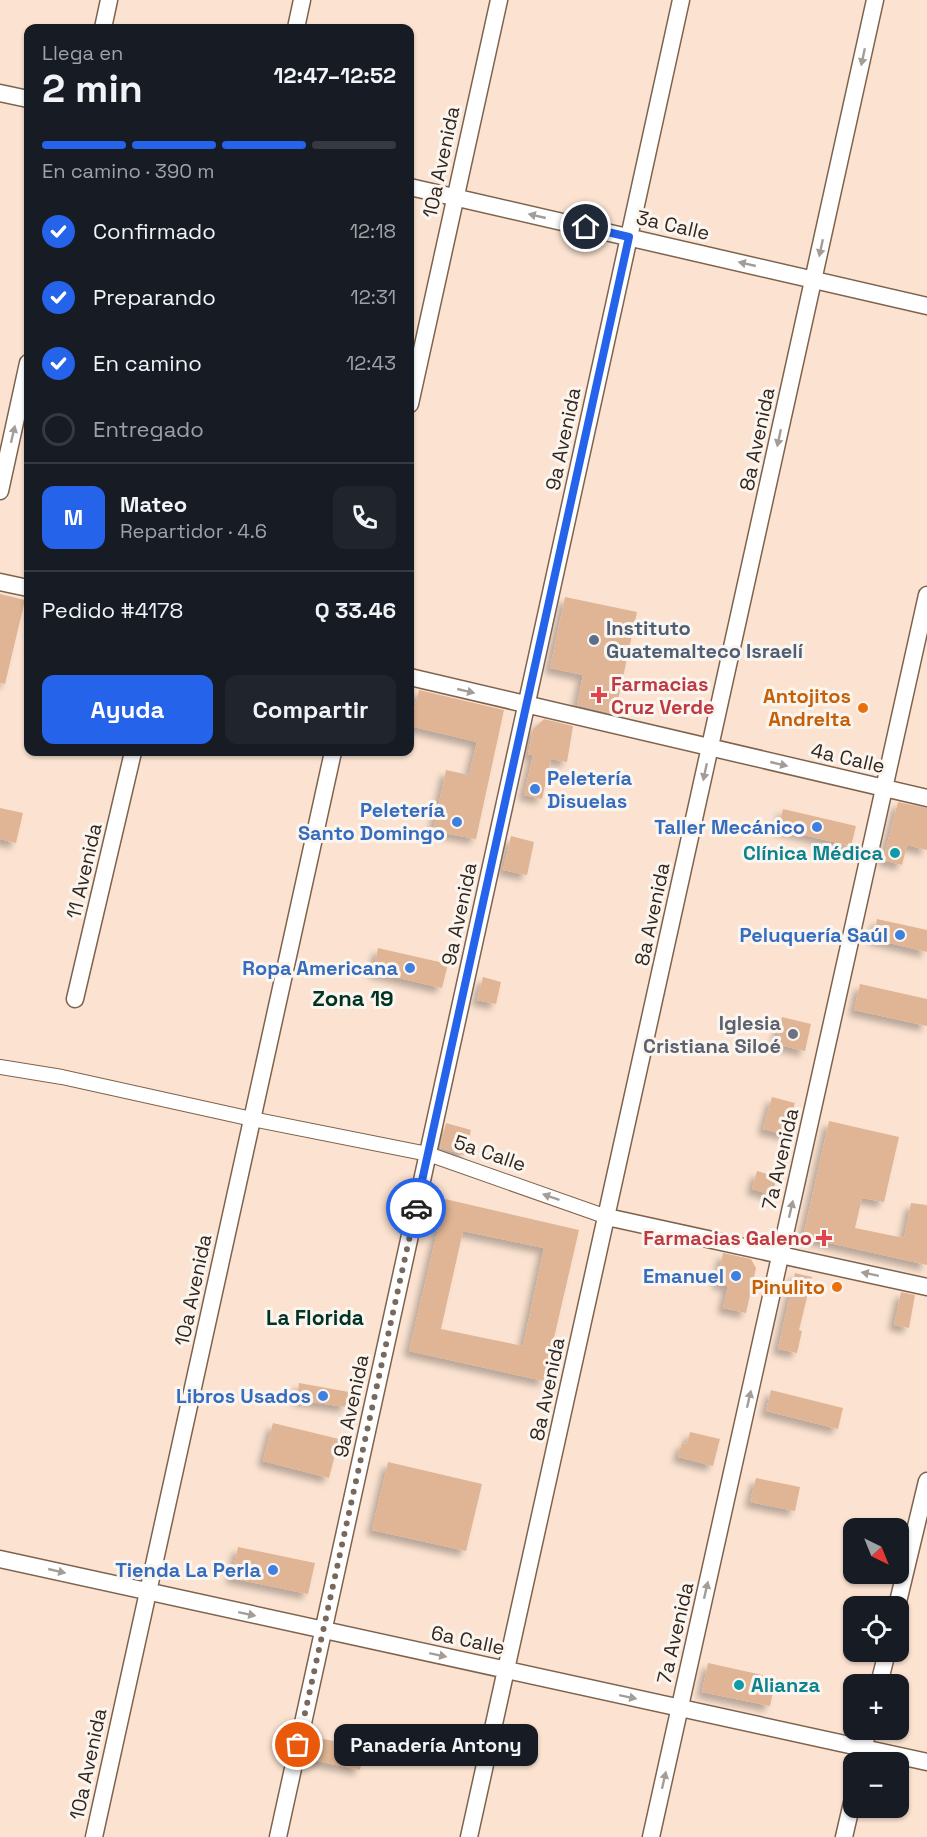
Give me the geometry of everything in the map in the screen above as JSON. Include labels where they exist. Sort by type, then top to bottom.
[{"type":"street","points":[[104,24],[109,0]]},
{"type":"street","points":[[297,24],[302,0]]},
{"type":"street","name":"10a Avenida","points":[[414,386],[499,0]]},
{"type":"street","name":"9a Avenida","points":[[278,1837],[681,0]]},
{"type":"street","name":"8a Avenida","points":[[469,1837],[875,0]]},
{"type":"street","points":[[0,93],[24,98]]},
{"type":"street","name":"3a Calle","points":[[414,188],[927,306]]},
{"type":"street","points":[[0,491],[24,381]]},
{"type":"street","points":[[0,582],[24,587]]},
{"type":"street","name":"7a Avenida","points":[[651,1837],[927,595]]},
{"type":"street","name":"4a Calle","points":[[414,678],[927,798]]},
{"type":"street","name":"11 Avenida","points":[[75,999],[132,756]]},
{"type":"street","name":"10a Avenida","points":[[94,1837],[332,756]]},
{"type":"street","name":"5a Calle","points":[[0,1067],[62,1077],[252,1119],[428,1154],[607,1217],[927,1287]]},
{"type":"street","points":[[899,1596],[927,1481]]},
{"type":"street","name":"6a Calle","points":[[0,1559],[680,1708],[850,1752]]},
{"type":"street","name":"6a Calle","points":[[909,1760],[927,1762]]},
{"type":"street","points":[[844,1837],[848,1818]]},
{"type":"building","points":[[0,594],[24,600],[24,604],[5,684],[0,683]]},
{"type":"building","name":"Instituto Guatemalteco Israelí","points":[[565,597],[637,612],[615,714],[577,705],[583,675],[550,668]]},
{"type":"building","points":[[419,690],[504,710],[476,839],[433,831],[446,770],[469,775],[477,742],[414,727],[414,710]]},
{"type":"building","points":[[544,719],[573,726],[567,762],[551,759],[542,799],[524,795],[533,755],[528,754],[533,729]]},
{"type":"building","points":[[898,802],[927,808],[927,850],[907,845],[902,865],[883,860]]},
{"type":"building","points":[[0,808],[23,813],[16,843],[0,839]]},
{"type":"building","name":"Taller Mecánico","points":[[783,809],[856,826],[851,846],[778,829]]},
{"type":"building","points":[[511,836],[534,842],[527,875],[503,870]]},
{"type":"building","name":"Peluquería Saúl","points":[[877,919],[927,930],[927,952],[873,939]]},
{"type":"building","name":"Ropa Americana","points":[[378,948],[448,964],[442,988],[373,972]]},
{"type":"building","points":[[483,977],[501,982],[496,1004],[477,1000]]},
{"type":"building","points":[[860,984],[927,999],[927,1026],[854,1010]]},
{"type":"building","name":"Iglesia Cristiana Siloé","points":[[782,1017],[811,1024],[805,1051],[775,1044]]},
{"type":"building","points":[[772,1097],[795,1103],[786,1135],[763,1129]]},
{"type":"building","points":[[829,1121],[899,1137],[884,1202],[862,1198],[855,1228],[904,1238],[911,1203],[927,1205],[927,1265],[803,1237]]},
{"type":"building","points":[[446,1123],[471,1130],[465,1155],[440,1148]]},
{"type":"building","points":[[757,1171],[777,1177],[772,1195],[752,1189]]},
{"type":"building","points":[[445,1199],[579,1230],[544,1381],[409,1351]],"holes":[[[463,1231],[544,1248],[523,1346],[441,1329]]]},
{"type":"building","name":"Emanuel","points":[[723,1253],[751,1259],[756,1268],[746,1313],[723,1308],[728,1286],[717,1283]]},
{"type":"building","points":[[795,1273],[812,1277],[799,1330],[802,1331],[797,1353],[778,1349]]},
{"type":"building","points":[[901,1292],[915,1295],[909,1328],[894,1325]]},
{"type":"building","name":"Libros Usados","points":[[299,1383],[349,1392],[346,1407],[297,1400]]},
{"type":"building","points":[[771,1390],[843,1408],[838,1429],[766,1411]]},
{"type":"building","points":[[273,1423],[339,1439],[329,1478],[263,1461]]},
{"type":"building","points":[[690,1432],[720,1439],[713,1466],[678,1457],[682,1443],[687,1444]]},
{"type":"building","points":[[388,1462],[482,1484],[466,1551],[372,1530]]},
{"type":"building","points":[[756,1478],[800,1487],[795,1511],[750,1502]]},
{"type":"building","name":"Tienda La Perla","points":[[238,1547],[315,1563],[308,1594],[231,1578]]},
{"type":"building","name":"Alianza","points":[[708,1663],[776,1678],[770,1706],[702,1692]]},
{"type":"building","points":[[313,1737],[365,1747],[360,1770],[308,1759]]},
{"type":"way so far","points":[[298,1745],[416,1208]]},
{"type":"place","name":"Instituto Guatemalteco Israelí","points":[[594,640]]},
{"type":"place","name":"Farmacias Cruz Verde","points":[[599,695]]},
{"type":"place","name":"Antojitos Andrelta","points":[[863,708]]},
{"type":"place","name":"Peletería Disuelas","points":[[535,789]]},
{"type":"place","name":"Peletería Santo Domingo","points":[[457,822]]},
{"type":"place","name":"Taller Mecánico","points":[[817,827]]},
{"type":"place","name":"Clínica Médica","points":[[895,853]]},
{"type":"place","name":"Peluquería Saúl","points":[[900,935]]},
{"type":"place","name":"Ropa Americana","points":[[410,968]]},
{"type":"place","name":"Iglesia Cristiana Siloé","points":[[793,1034]]},
{"type":"place","name":"Farmacias Galeno","points":[[824,1238]]},
{"type":"place","name":"Emanuel","points":[[736,1276]]},
{"type":"place","name":"Pinulito","points":[[837,1287]]},
{"type":"place","name":"Libros Usados","points":[[323,1396]]},
{"type":"place","name":"Tienda La Perla","points":[[273,1570]]},
{"type":"place","name":"Alianza","points":[[739,1685]]},
{"type":"place","name":"Panadería Antony","points":[[298,1745]]},
{"type":"district","name":"Zona 19","points":[[353,998]]},
{"type":"district","name":"La Florida","points":[[315,1318]]},
{"type":"route","points":[[416,1208],[629,237],[586,227]]}]
